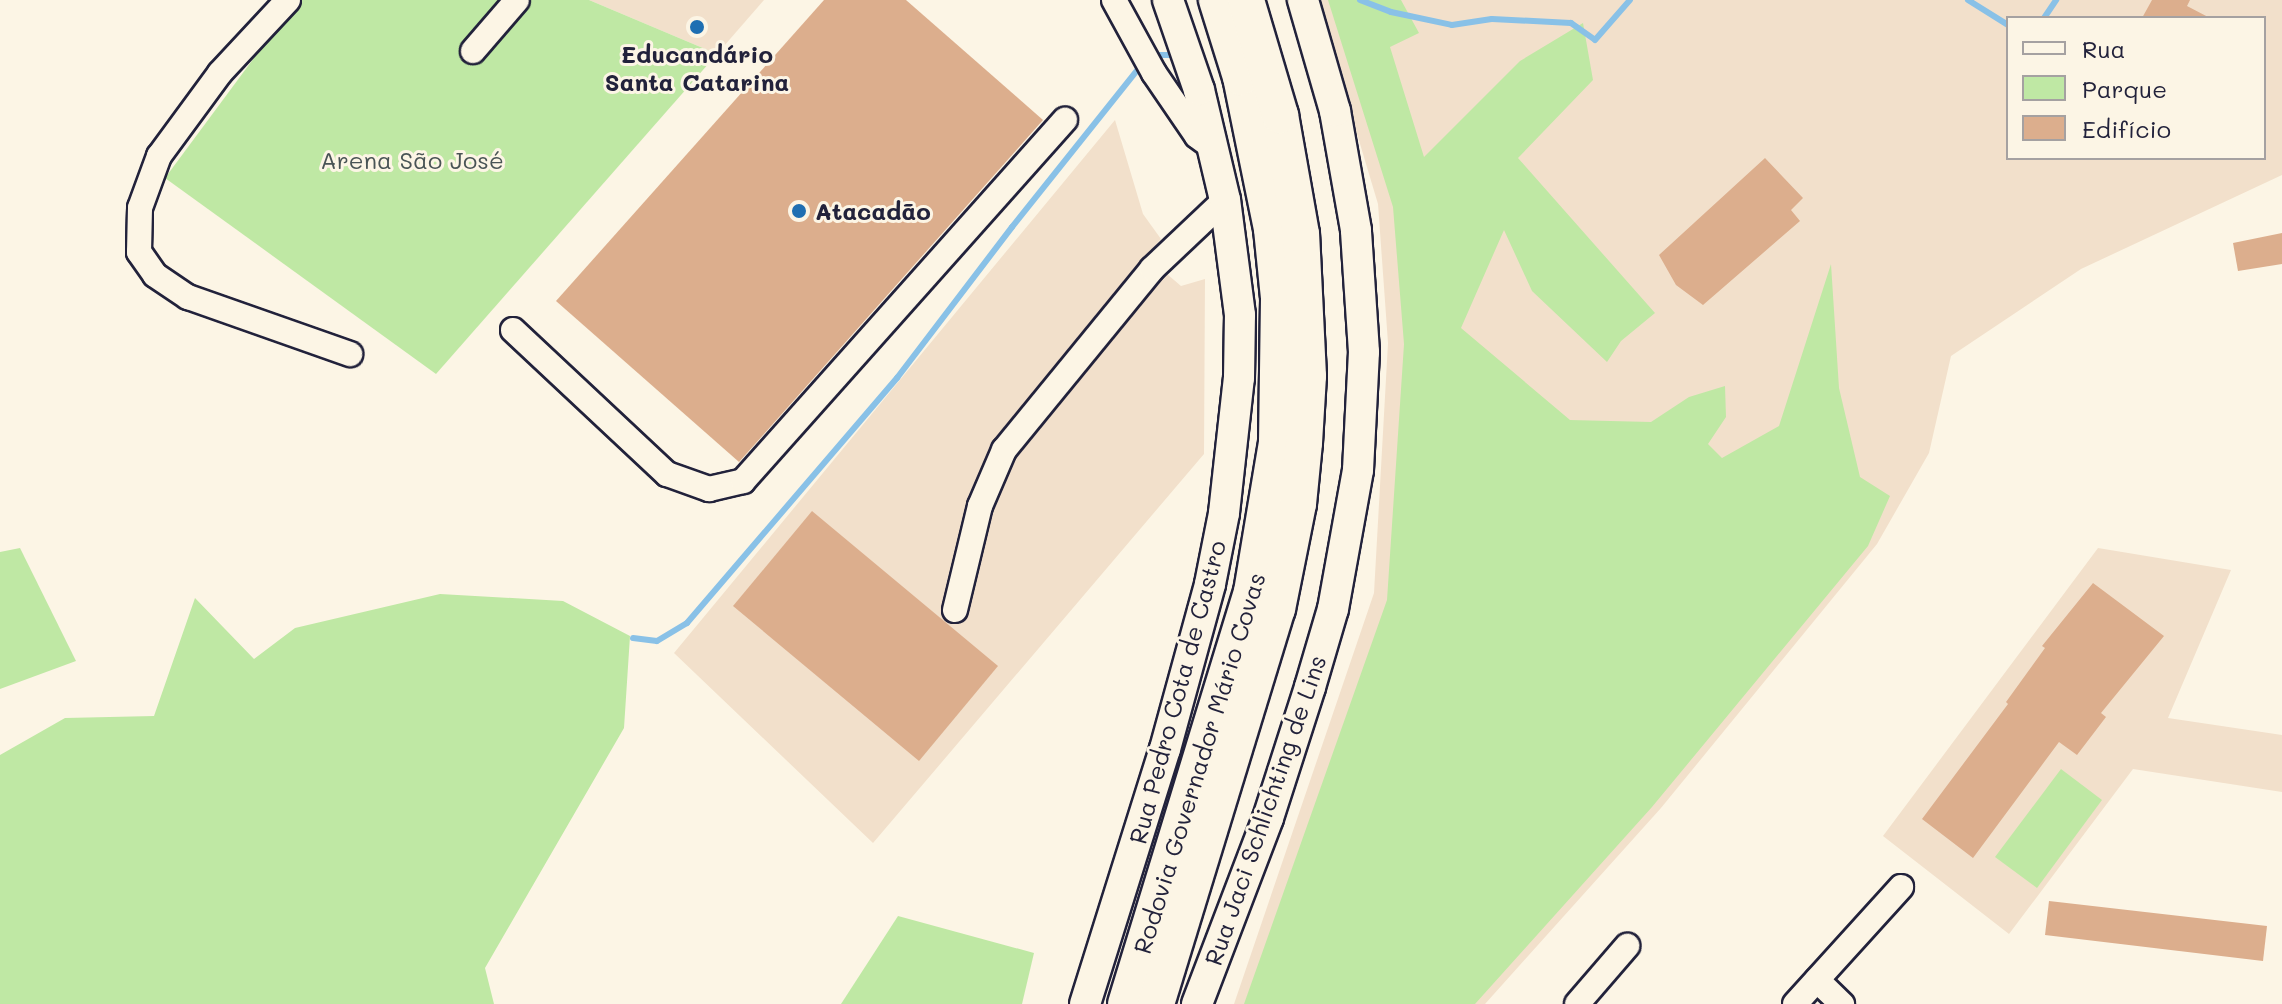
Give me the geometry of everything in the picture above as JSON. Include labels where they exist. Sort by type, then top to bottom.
[{"type":"highway","name":"Rodovia Governador Mário Covas","points":[[1126,1004],[1252,592],[1277,443],[1279,298],[1272,229],[1241,77],[1217,0]]},
{"type":"highway","name":"Rodovia Governador Mário Covas","points":[[1156,1004],[1277,609],[1298,504],[1304,443],[1308,376],[1301,234],[1280,115],[1246,0]]},
{"type":"main road","name":"Rua Pedro Cota de Castro","points":[[1085,1004],[1185,681],[1224,513],[1239,378],[1240,315],[1225,200],[1215,149],[1168,0]]},
{"type":"main road","name":"Rua Jaci Schlichting de Lins","points":[[1197,1004],[1268,818],[1310,687],[1336,595],[1358,470],[1364,352],[1356,230],[1335,111],[1303,0]]},
{"type":"street","points":[[288,0],[220,73],[159,156],[140,208],[139,252],[155,275],[188,297],[350,354]]},
{"type":"street","points":[[473,51],[517,0]]},
{"type":"street","points":[[1114,0],[1154,73],[1197,136],[1215,149]]},
{"type":"street","points":[[513,330],[667,474],[709,489],[743,481],[1065,119]]},
{"type":"street","points":[[955,610],[980,506],[1004,450],[1152,269],[1225,200]]},
{"type":"street","points":[[1795,1004],[1901,887]]},
{"type":"street","points":[[1577,1004],[1627,946]]},
{"type":"street","points":[[1817,980],[1842,1004]]},
{"type":"shaded area","name":"Educandário Santa Catarina","points":[[589,0],[764,0],[717,54]]},
{"type":"shaded area","points":[[1317,0],[2282,0],[2282,175],[2081,269],[1951,356],[1929,453],[1877,544],[1661,808],[1485,1004],[1234,1004],[1374,593],[1388,343],[1378,204]]},
{"type":"shaded area","points":[[1115,120],[1143,214],[1161,239],[1146,256],[1181,286],[1205,279],[1204,454],[873,843],[674,653]]},
{"type":"shaded area","points":[[2098,548],[2231,570],[2168,718],[2282,735],[2282,792],[2133,769],[2009,934],[1883,836]]},
{"type":"green space","name":"Arena São José","points":[[297,0],[589,0],[717,54],[436,374],[165,178]]},
{"type":"green space","points":[[1328,0],[1401,0],[1419,33],[1390,47],[1424,157],[1520,61],[1583,23],[1593,80],[1518,158],[1655,313],[1621,341],[1607,362],[1532,291],[1504,230],[1461,328],[1570,420],[1651,422],[1689,397],[1725,386],[1726,417],[1708,444],[1722,458],[1779,426],[1831,264],[1839,388],[1860,477],[1890,496],[1868,546],[1652,807],[1475,1004],[1244,1004],[1387,600],[1404,344],[1393,207]]},
{"type":"green space","points":[[20,548],[76,661],[0,689],[0,552]]},
{"type":"green space","points":[[440,594],[563,601],[630,636],[624,728],[485,968],[494,1004],[0,1004],[0,755],[65,718],[154,716],[195,598],[254,659],[295,628]]},
{"type":"green space","points":[[2061,769],[2102,800],[2037,888],[1995,857]]},
{"type":"green space","points":[[898,916],[1034,953],[1022,1004],[841,1004]]},
{"type":"building","name":"Atacadão","points":[[824,0],[906,0],[1043,120],[739,462],[556,301]]},
{"type":"building","points":[[2152,0],[2190,0],[2187,6],[2206,16],[2143,16]]},
{"type":"building","points":[[1765,158],[1803,198],[1791,210],[1800,221],[1703,305],[1676,285],[1659,255]]},
{"type":"building","points":[[2282,233],[2282,264],[2238,271],[2233,243]]},
{"type":"building","points":[[812,511],[998,666],[919,761],[733,606]]},
{"type":"building","points":[[2093,583],[2164,636],[2101,713],[2106,717],[2077,755],[2059,742],[1973,858],[1922,819],[2008,704],[2006,702],[2045,648],[2042,646]]},
{"type":"building","points":[[2049,901],[2267,926],[2263,961],[2045,935]]},
{"type":"waterway","points":[[1360,0],[1391,12],[1452,25],[1492,19],[1571,23],[1595,40],[1630,0]]},
{"type":"waterway","points":[[1968,0],[2006,24]]},
{"type":"waterway","points":[[2045,16],[2056,0]]},
{"type":"waterway","points":[[1153,55],[1169,55]]},
{"type":"waterway","points":[[633,638],[657,641],[687,623],[897,378],[1139,68]]},
{"type":"place","name":"Educandário Santa Catarina","points":[[697,27]]},
{"type":"place","name":"Atacadão","points":[[799,211]]}]
